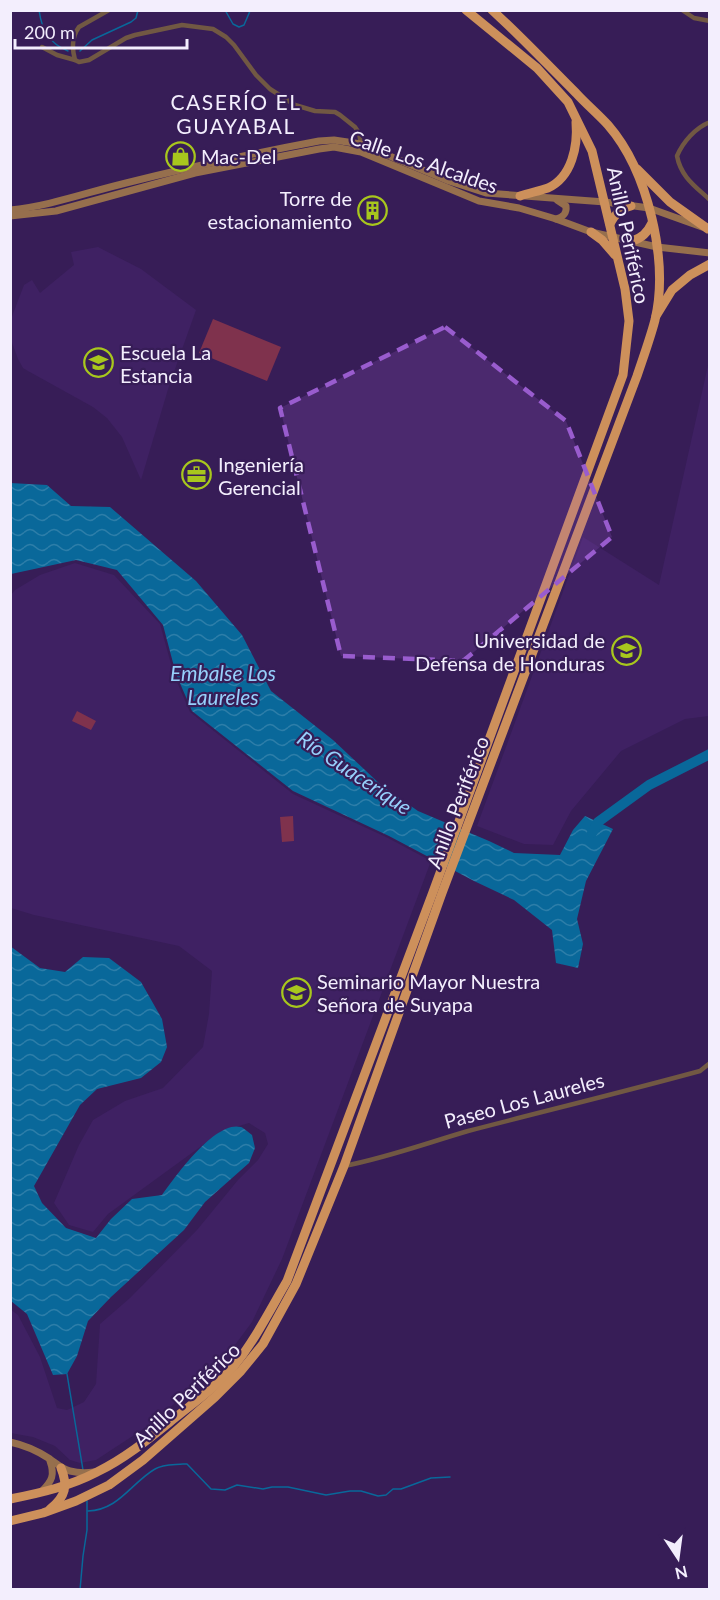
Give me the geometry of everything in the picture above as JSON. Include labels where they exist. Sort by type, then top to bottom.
[{"type":"highway","name":"Anillo Periférico","points":[[10,1521],[76,1502],[109,1485],[152,1453],[241,1371],[263,1344],[296,1284],[344,1166],[437,893],[469,791],[623,375],[629,321],[625,289],[592,151],[568,102],[537,68],[466,10]]},
{"type":"highway","name":"Anillo Periférico","points":[[10,1499],[65,1486],[99,1471],[133,1450],[210,1390],[233,1366],[260,1329],[287,1281],[437,893],[478,796],[629,397],[655,318],[659,281],[657,247],[649,208],[635,167],[608,126],[492,10]]},
{"type":"highway","points":[[520,196],[548,188],[558,182],[566,172],[573,156],[577,137],[575,114]]},
{"type":"highway","points":[[635,167],[670,202],[709,230]]},
{"type":"highway","points":[[610,224],[614,215],[631,206]]},
{"type":"highway","points":[[632,241],[648,232],[652,223]]},
{"type":"highway","points":[[591,232],[608,245],[620,267]]},
{"type":"highway","points":[[655,318],[672,290],[690,275],[710,264]]},
{"type":"highway","points":[[43,1513],[58,1503],[63,1495],[65,1477],[61,1468]]},
{"type":"main road","name":"Calle Los Alcaldes","points":[[10,208],[27,208],[56,202],[203,164],[334,140],[361,144],[480,192],[631,206]]},
{"type":"main road","name":"Calle Los Alcaldes","points":[[10,217],[56,211],[195,173],[334,147],[361,152],[479,201],[519,208],[613,237]]},
{"type":"main road","points":[[554,198],[566,206],[565,215],[556,219]]},
{"type":"main road","points":[[631,206],[649,208],[709,230]]},
{"type":"main road","points":[[613,237],[657,247],[710,253]]},
{"type":"main road","points":[[10,1442],[28,1448],[61,1468],[82,1473],[99,1471]]},
{"type":"main road","points":[[40,1493],[51,1482],[54,1474],[49,1459]]},
{"type":"street","points":[[75,60],[76,31],[109,10]]},
{"type":"street","points":[[682,10],[694,18],[710,21]]},
{"type":"street","points":[[42,47],[57,56],[79,62],[89,60],[135,35],[182,25],[213,28],[234,45],[256,75],[270,89],[295,105],[315,111],[335,112],[340,115],[355,127],[361,144]]},
{"type":"street","points":[[710,122],[687,139],[677,156],[684,176],[710,200]]},
{"type":"street","name":"Paseo Los Laureles","points":[[344,1166],[700,1071],[710,1063]]},
{"type":"highlighted area","points":[[445,327],[566,421],[612,537],[463,661],[341,656],[280,408]]},
{"type":"shaded area","name":"Escuela La Estancia","points":[[98,247],[141,269],[196,310],[169,386],[141,480],[122,437],[107,418],[93,407],[23,368],[11,340],[11,319],[24,285],[32,280],[40,293],[74,265],[71,252]]},
{"type":"shaded area","points":[[213,319],[281,347],[267,381],[199,353]]},
{"type":"shaded area","name":"Universidad de Defensa de Honduras","points":[[709,361],[709,716],[685,719],[621,751],[571,811],[553,845],[524,844],[477,826],[583,537],[659,585]]},
{"type":"shaded area","name":"Seminario Mayor Nuestra Señora de Suyapa","points":[[75,563],[114,575],[160,624],[174,675],[190,712],[293,794],[388,838],[431,861],[282,1259],[252,1322],[223,1361],[151,1424],[96,1460],[80,1463],[70,1460],[55,1446],[33,1437],[11,1433],[10,1309],[18,1315],[40,1357],[57,1408],[67,1410],[84,1402],[96,1384],[100,1324],[130,1298],[197,1230],[238,1180],[258,1160],[268,1144],[265,1133],[249,1123],[222,1131],[108,1214],[93,1232],[69,1225],[54,1203],[79,1145],[93,1120],[125,1101],[163,1088],[203,1047],[209,1014],[212,971],[179,946],[11,908],[11,595],[15,590],[40,575]]},
{"type":"shaded area","points":[[77,711],[96,721],[91,730],[72,721]]},
{"type":"shaded area","points":[[293,816],[294,841],[282,842],[280,817]]},
{"type":"water","name":"Embalse Los Laureles","points":[[10,483],[47,485],[71,506],[110,507],[196,581],[242,635],[271,691],[333,740],[382,786],[418,811],[514,853],[560,855],[573,830],[585,816],[613,829],[586,881],[577,919],[583,944],[578,968],[556,963],[552,930],[514,900],[389,836],[293,791],[192,711],[176,674],[163,625],[117,570],[76,560],[11,574]]},
{"type":"water","points":[[10,946],[40,968],[65,972],[83,957],[109,958],[141,982],[162,1019],[167,1047],[161,1062],[141,1078],[97,1089],[80,1105],[34,1186],[42,1203],[66,1228],[96,1238],[111,1219],[132,1199],[162,1195],[208,1141],[231,1127],[241,1127],[252,1135],[255,1148],[249,1163],[205,1202],[184,1230],[88,1321],[77,1356],[67,1374],[53,1375],[27,1314],[11,1301]]},
{"type":"waterway","points":[[39,10],[42,24],[51,40],[68,51]]},
{"type":"waterway","points":[[80,51],[92,40],[131,22],[136,18],[138,10]]},
{"type":"waterway","points":[[225,10],[233,24],[239,27],[244,25],[250,11],[257,10]]},
{"type":"waterway","name":"Río Guacerique","points":[[592,833],[598,822],[649,785],[710,754]]},
{"type":"waterway","points":[[67,1374],[83,1470]]},
{"type":"waterway","points":[[88,1511],[108,1506],[155,1469],[169,1465],[187,1464],[211,1489],[225,1490],[237,1485],[263,1489],[288,1487],[326,1495],[350,1491],[361,1491],[378,1496],[386,1495],[393,1489],[401,1489],[431,1478],[450,1477]]},
{"type":"waterway","points":[[80,1590],[87,1530],[87,1501]]},
{"type":"place","name":"Mac-Del","points":[[180,156]]},
{"type":"place","name":"Torre de estacionamiento","points":[[373,210]]},
{"type":"place","name":"Escuela La Estancia","points":[[99,363]]},
{"type":"place","name":"Ingeniería Gerencial","points":[[197,475]]},
{"type":"place","name":"Universidad de Defensa de Honduras","points":[[626,651]]},
{"type":"place","name":"Seminario Mayor Nuestra Señora de Suyapa","points":[[296,992]]},
{"type":"district","name":"CASERÍO EL GUAYABAL","points":[[236,113]]}]
